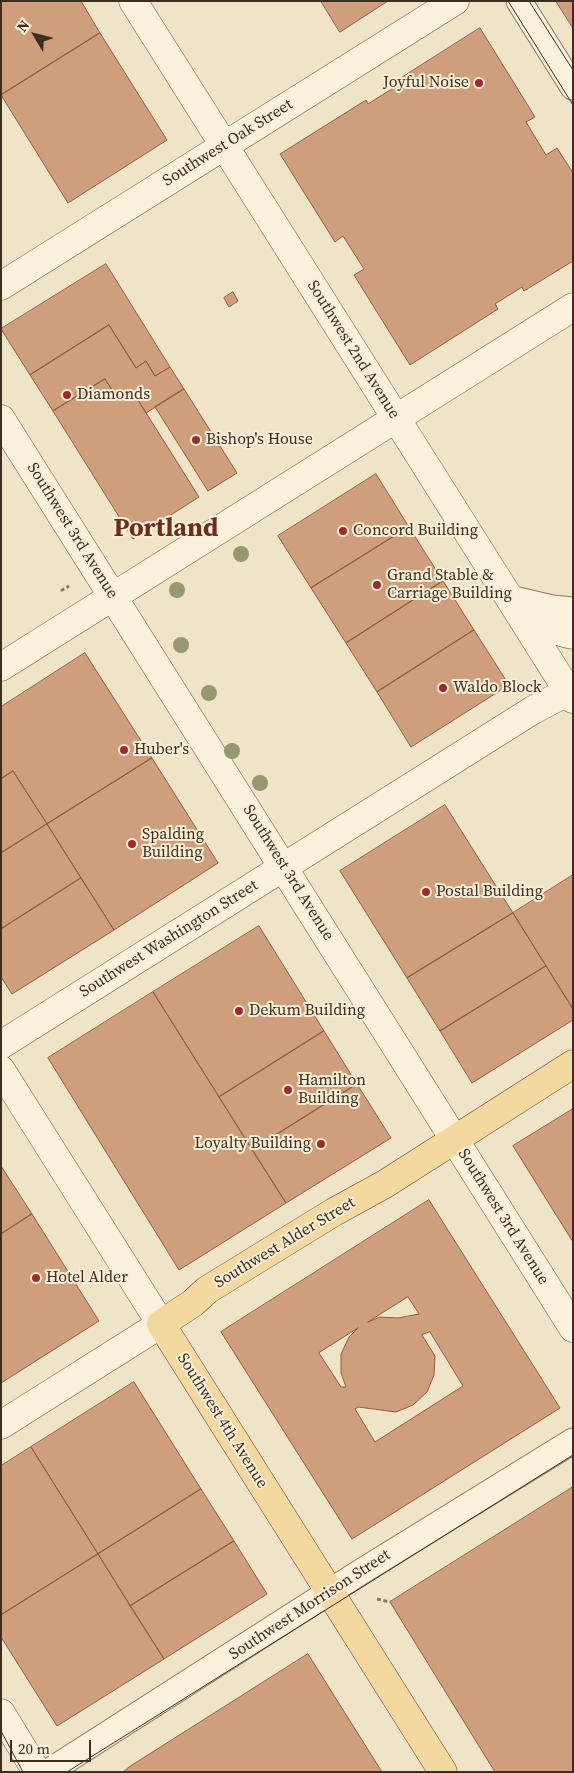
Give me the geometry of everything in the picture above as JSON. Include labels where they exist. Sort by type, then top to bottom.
[{"type":"main road","name":"Southwest 2nd Avenue","points":[[133,1],[508,598],[571,693]]},
{"type":"main road","name":"Southwest Oak Street","points":[[1,286],[455,1]]},
{"type":"main road","points":[[1,666],[573,306]]},
{"type":"main road","name":"Southwest 3rd Avenue","points":[[1,419],[573,1328]]},
{"type":"main road","points":[[508,598],[545,625],[563,634],[573,635]]},
{"type":"main road","name":"Southwest Washington Street","points":[[1,1045],[533,710],[571,693]]},
{"type":"main road","name":"Southwest Alder Street","points":[[1,1425],[193,1304],[207,1290],[334,1212],[385,1184],[573,1064]]},
{"type":"main road","name":"Southwest 4th Avenue","points":[[1,1070],[443,1772]]},
{"type":"main road","points":[[1,1713],[38,1772]]},
{"type":"street","points":[[519,1],[573,87]]},
{"type":"street","points":[[508,598],[552,608],[573,610]]},
{"type":"street","name":"Southwest Morrison Street","points":[[48,1772],[330,1592],[573,1441]]},
{"type":"path","points":[[63,591],[69,586]]},
{"type":"path","points":[[377,1599],[390,1602]]},
{"type":"building","points":[[1,1],[81,1],[100,33],[1,95]]},
{"type":"building","points":[[321,1],[388,1],[340,32]]},
{"type":"building","points":[[556,1],[573,1],[573,28]]},
{"type":"building","points":[[480,28],[535,117],[526,122],[546,155],[557,148],[573,173],[573,261],[524,291],[522,287],[495,304],[498,309],[410,365],[354,275],[364,269],[343,236],[335,242],[280,154],[366,100],[368,104],[398,85],[395,82]]},
{"type":"building","points":[[100,33],[167,140],[68,203],[1,95]]},
{"type":"building","points":[[106,264],[170,367],[155,376],[146,361],[136,368],[109,325],[30,375],[1,329]]},
{"type":"building","points":[[233,292],[238,301],[229,307],[224,298]]},
{"type":"building","points":[[109,325],[136,368],[146,361],[155,376],[170,367],[184,389],[146,413],[133,392],[119,401],[105,379],[53,411],[30,375]]},
{"type":"building","points":[[105,379],[119,401],[133,392],[199,497],[133,539],[53,411]]},
{"type":"building","name":"Bishop's House","points":[[184,389],[237,473],[208,491],[155,407]]},
{"type":"building","name":"Concord Building","points":[[376,474],[409,527],[311,588],[278,536]]},
{"type":"building","name":"Grand Stable & Carriage Building","points":[[409,527],[443,581],[346,643],[311,588]]},
{"type":"building","points":[[443,581],[474,630],[377,692],[346,643]]},
{"type":"building","name":"Waldo Block","points":[[474,630],[509,685],[411,747],[377,692]]},
{"type":"building","points":[[85,653],[152,758],[47,824],[13,771],[1,779],[1,707]]},
{"type":"building","name":"Spalding Building","points":[[152,758],[218,863],[114,930],[47,824]]},
{"type":"building","points":[[13,771],[47,824],[1,853],[1,779]]},
{"type":"building","name":"Postal Building","points":[[445,805],[513,913],[407,978],[340,871]]},
{"type":"building","points":[[47,824],[81,878],[1,929],[1,853]]},
{"type":"building","points":[[573,875],[573,1009],[513,913]]},
{"type":"building","points":[[81,878],[114,930],[12,994],[1,977],[1,929]]},
{"type":"building","points":[[513,913],[546,966],[440,1031],[407,978]]},
{"type":"building","name":"Dekum Building","points":[[259,926],[324,1031],[219,1097],[153,992]]},
{"type":"building","points":[[546,966],[573,1009],[573,1020],[472,1083],[440,1031]]},
{"type":"building","points":[[153,992],[286,1203],[179,1270],[48,1058]]},
{"type":"building","name":"Hamilton Building","points":[[324,1031],[357,1084],[252,1150],[219,1097]]},
{"type":"building","name":"Loyalty Building","points":[[357,1084],[391,1138],[286,1203],[252,1150]]},
{"type":"building","points":[[573,1109],[573,1242],[513,1146]]},
{"type":"building","points":[[1,1166],[32,1214],[1,1234]]},
{"type":"building","points":[[429,1200],[560,1408],[352,1539],[221,1332]],"holes":[[[408,1297],[419,1314],[398,1318],[380,1317],[368,1322]],[[358,1328],[349,1337],[341,1354],[341,1373],[346,1387],[341,1387],[319,1353]],[[430,1332],[463,1386],[375,1442],[355,1409],[358,1407],[396,1412],[413,1405],[427,1392],[434,1375],[435,1356],[422,1335]]]},
{"type":"building","name":"Hotel Alder","points":[[32,1214],[99,1321],[1,1383],[1,1234]]},
{"type":"building","points":[[134,1382],[201,1489],[98,1554],[31,1447]]},
{"type":"building","points":[[31,1447],[98,1554],[1,1615],[1,1466]]},
{"type":"building","points":[[573,1487],[573,1772],[495,1772],[390,1602]]},
{"type":"building","points":[[201,1489],[234,1541],[130,1606],[98,1554]]},
{"type":"building","points":[[234,1541],[267,1594],[164,1659],[130,1606]]},
{"type":"building","points":[[98,1554],[164,1659],[57,1726],[1,1637],[1,1615]]},
{"type":"building","points":[[308,1654],[382,1772],[123,1772],[129,1767]]},
{"type":"tram line","points":[[508,1],[573,105]]},
{"type":"tram line","points":[[529,1],[573,70]]},
{"type":"tram line","points":[[67,1772],[573,1455]]},
{"type":"tram line","points":[[1,1731],[23,1772]]},
{"type":"place","name":"Joyful Noise","points":[[479,83]]},
{"type":"place","name":"Diamonds","points":[[67,395]]},
{"type":"place","name":"Bishop's House","points":[[196,440]]},
{"type":"place","name":"Concord Building","points":[[343,531]]},
{"type":"place","name":"Grand Stable & Carriage Building","points":[[377,585]]},
{"type":"place","name":"Waldo Block","points":[[443,688]]},
{"type":"place","name":"Huber's","points":[[124,750]]},
{"type":"place","name":"Spalding Building","points":[[132,844]]},
{"type":"place","name":"Postal Building","points":[[426,892]]},
{"type":"place","name":"Dekum Building","points":[[239,1011]]},
{"type":"place","name":"Hamilton Building","points":[[288,1090]]},
{"type":"place","name":"Loyalty Building","points":[[321,1144]]},
{"type":"place","name":"Hotel Alder","points":[[36,1278]]},
{"type":"district","name":"Portland","points":[[166,529]]}]
